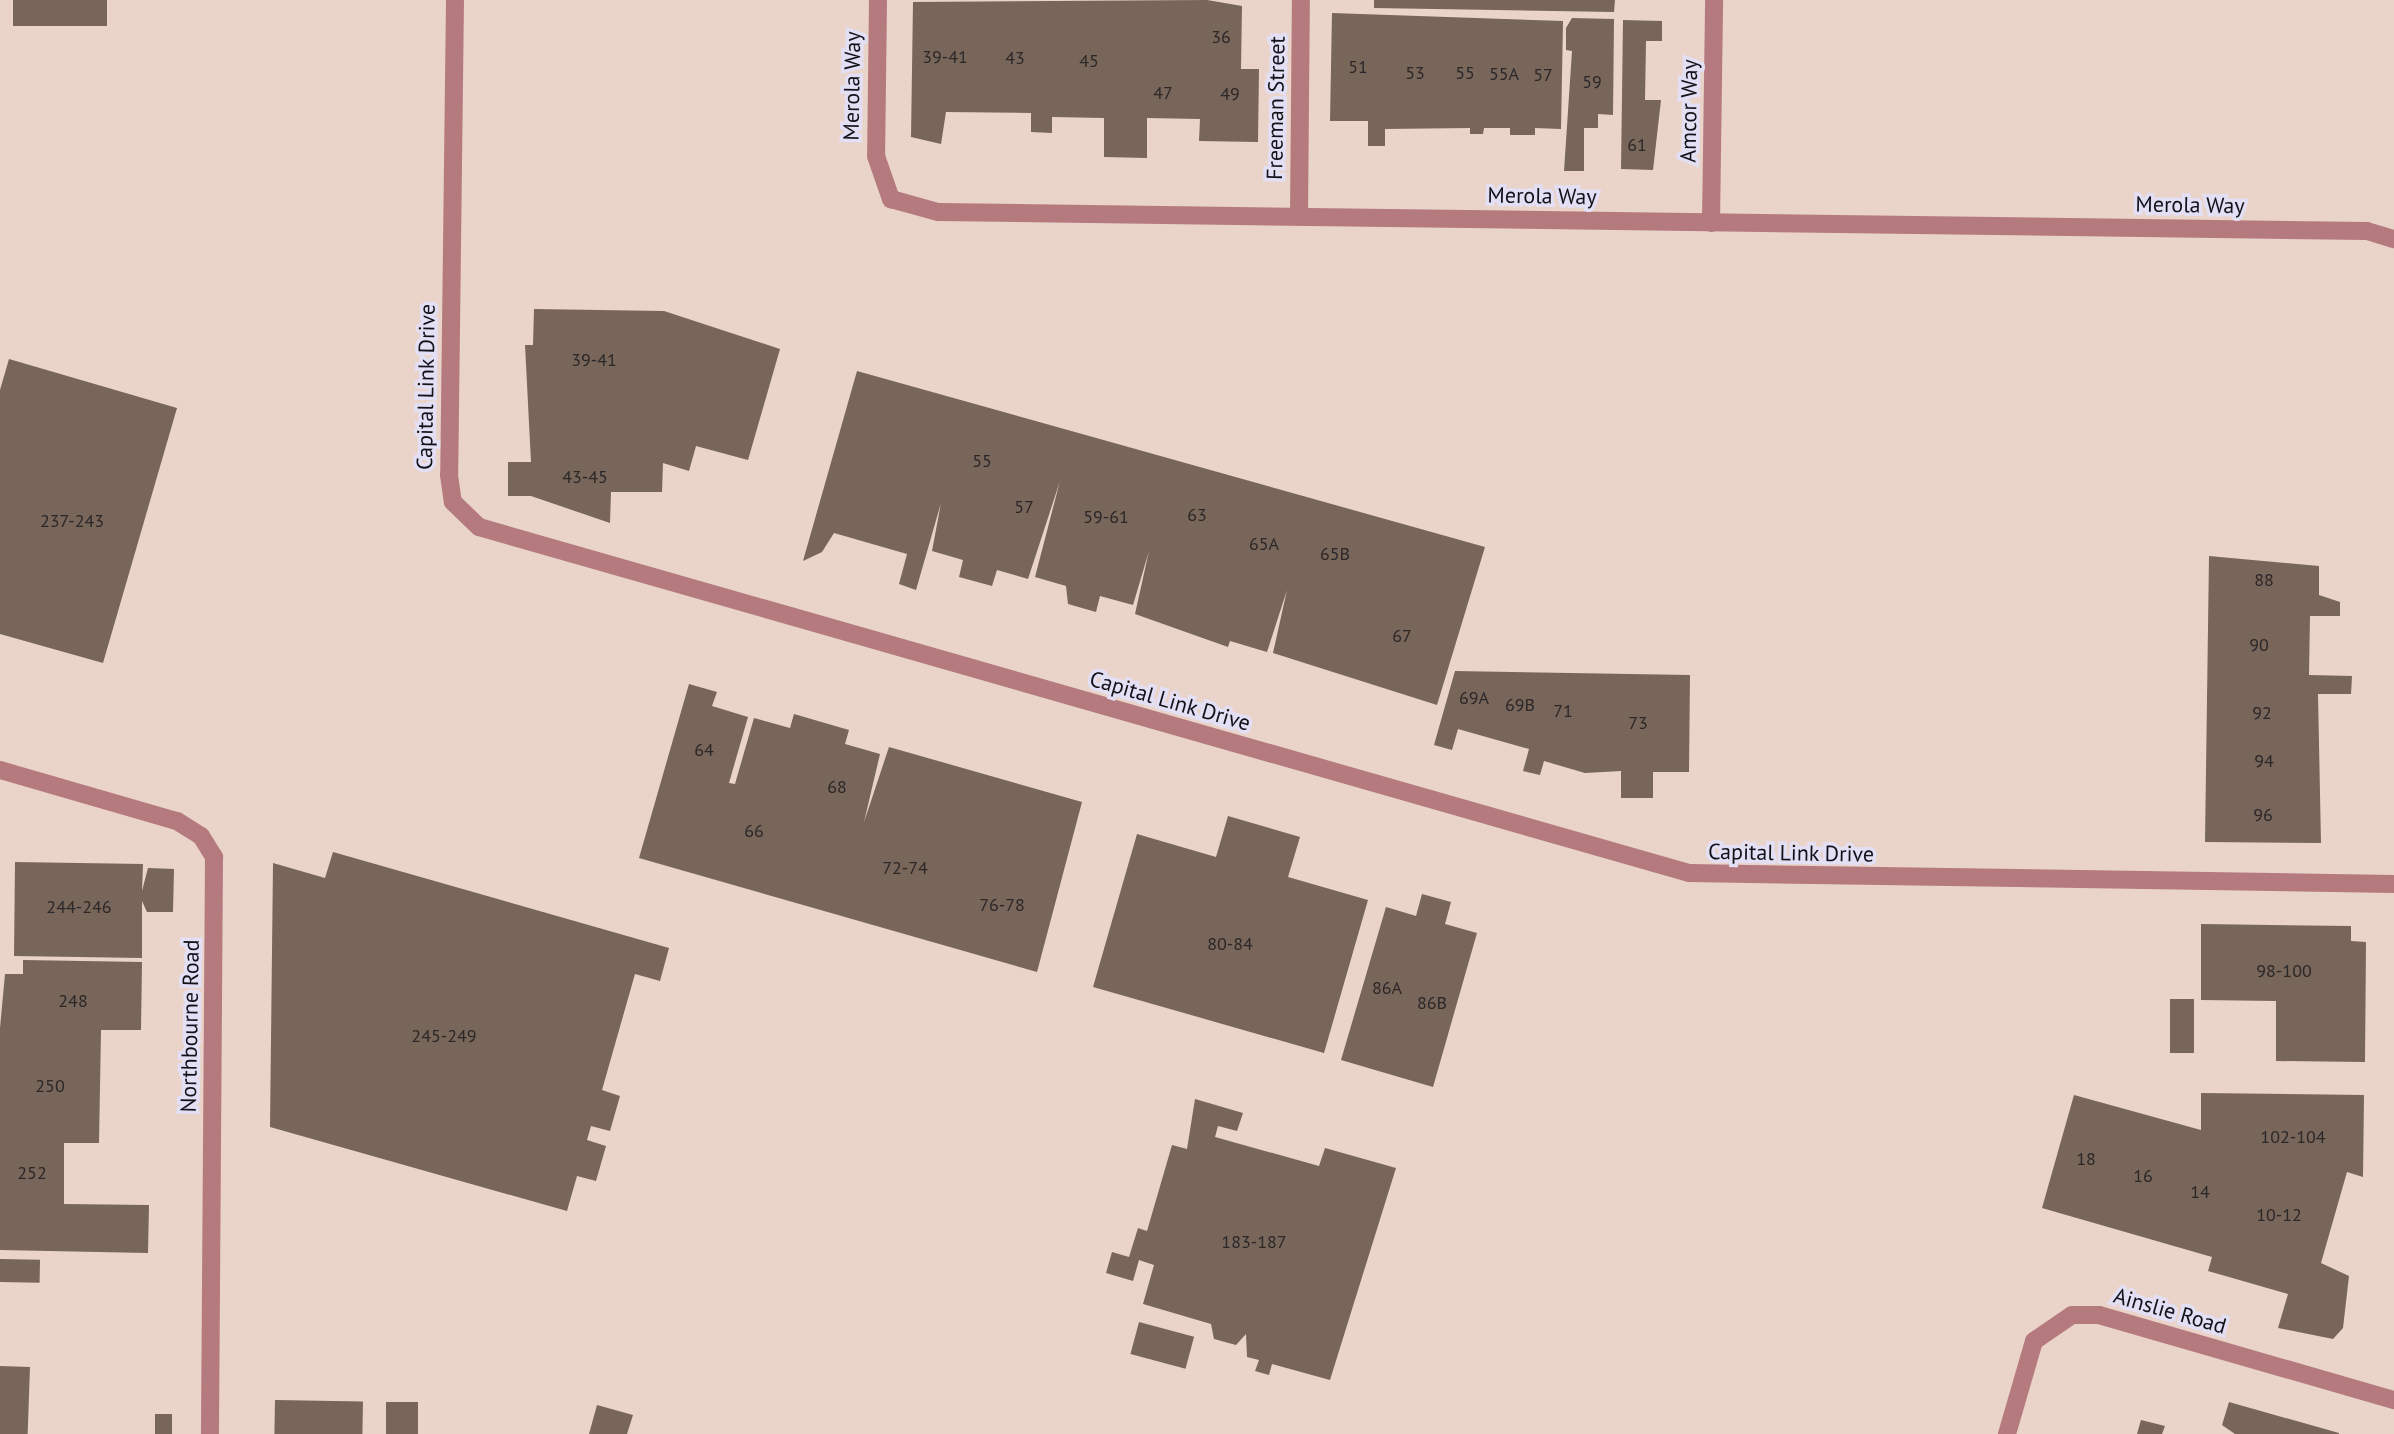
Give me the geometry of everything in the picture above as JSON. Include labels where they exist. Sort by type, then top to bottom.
[{"type":"street","name":"Capital Link Drive","points":[[455,0],[450,489],[462,515],[479,527],[1689,873],[2394,884]]},
{"type":"street","name":"Merola Way","points":[[878,0],[876,156],[891,199],[938,212],[2367,231],[2394,239]]},
{"type":"street","name":"Freeman Street","points":[[1299,216],[1301,0]]},
{"type":"street","name":"Amcor Way","points":[[1711,223],[1714,0]]},
{"type":"street","name":"Northbourne Road","points":[[0,770],[177,821],[201,836],[214,857],[210,1434]]},
{"type":"street","name":"Ainslie Road","points":[[2007,1434],[2034,1341],[2072,1315],[2099,1315],[2394,1400]]},
{"type":"shaded area","points":[[0,0],[2394,0],[2394,1434],[0,1434]]},
{"type":"building","points":[[13,0],[107,0],[107,26],[13,26]]},
{"type":"building","points":[[1207,0],[1242,6],[1241,69],[1259,69],[1258,142],[1199,141],[1200,119],[1147,118],[1147,158],[1104,157],[1104,118],[1052,117],[1052,133],[1031,132],[1031,113],[946,112],[941,144],[911,137],[913,2]]},
{"type":"building","points":[[1374,0],[1615,0],[1614,12],[1374,8]]},
{"type":"building","points":[[1332,13],[1563,21],[1561,129],[1535,128],[1535,135],[1510,135],[1510,128],[1484,128],[1483,134],[1470,134],[1470,128],[1385,129],[1385,146],[1368,146],[1368,121],[1330,121]]},
{"type":"building","points":[[1572,18],[1614,19],[1613,115],[1598,114],[1598,128],[1584,128],[1584,171],[1564,171],[1572,51],[1566,50],[1566,28]]},
{"type":"building","points":[[1623,20],[1662,21],[1662,41],[1646,41],[1645,100],[1661,100],[1653,170],[1621,169]]},
{"type":"building","points":[[534,309],[664,311],[780,349],[748,460],[696,446],[689,471],[663,463],[662,492],[611,492],[610,523],[531,496],[508,496],[508,462],[531,462],[525,345],[533,345]]},
{"type":"building","points":[[9,359],[177,408],[103,663],[0,634],[0,390]]},
{"type":"building","points":[[857,371],[1485,547],[1437,705],[1273,653],[1287,590],[1267,652],[1230,641],[1228,647],[1135,614],[1149,551],[1133,605],[1100,596],[1096,612],[1068,604],[1066,586],[1035,577],[1060,481],[1028,579],[997,570],[992,586],[959,577],[963,560],[932,551],[941,503],[916,590],[899,584],[907,554],[834,533],[822,552],[803,561]]},
{"type":"building","points":[[2209,556],[2319,566],[2319,595],[2340,602],[2340,616],[2310,616],[2309,675],[2352,676],[2351,694],[2318,694],[2321,843],[2205,842]]},
{"type":"building","points":[[1455,671],[1690,675],[1689,772],[1653,772],[1653,798],[1621,798],[1621,771],[1585,773],[1544,761],[1540,775],[1523,771],[1529,749],[1458,729],[1452,750],[1434,745]]},
{"type":"building","points":[[689,684],[717,692],[712,706],[748,717],[729,783],[735,784],[754,718],[790,728],[794,714],[849,730],[845,744],[880,754],[864,822],[889,747],[1082,802],[1037,972],[639,858]]},
{"type":"building","points":[[1228,816],[1300,837],[1288,877],[1368,900],[1324,1053],[1093,987],[1137,834],[1216,857]]},
{"type":"building","points":[[333,852],[669,948],[660,981],[635,974],[602,1090],[620,1096],[610,1131],[591,1126],[587,1140],[606,1146],[596,1181],[577,1176],[567,1211],[270,1127],[273,863],[325,878]]},
{"type":"building","points":[[15,862],[143,864],[142,891],[148,868],[174,869],[173,912],[147,912],[142,901],[142,958],[14,956]]},
{"type":"building","points":[[1422,894],[1451,902],[1445,924],[1477,933],[1433,1087],[1341,1060],[1386,907],[1416,916]]},
{"type":"building","points":[[2201,924],[2351,926],[2351,941],[2366,942],[2365,1062],[2276,1061],[2276,1001],[2201,1000]]},
{"type":"building","points":[[23,960],[142,962],[141,1030],[101,1030],[99,1143],[64,1143],[64,1204],[149,1205],[148,1253],[0,1250],[0,1028],[5,974],[23,974]]},
{"type":"building","points":[[2170,999],[2194,999],[2194,1053],[2170,1053]]},
{"type":"building","points":[[2201,1093],[2364,1095],[2363,1177],[2347,1172],[2321,1263],[2349,1276],[2343,1328],[2333,1339],[2278,1328],[2288,1294],[2208,1271],[2212,1257],[2042,1208],[2074,1095],[2201,1130]]},
{"type":"building","points":[[1195,1099],[1243,1113],[1237,1131],[1218,1126],[1215,1137],[1319,1166],[1325,1148],[1396,1168],[1330,1380],[1272,1364],[1269,1375],[1255,1371],[1259,1360],[1247,1357],[1246,1334],[1236,1345],[1214,1339],[1211,1324],[1143,1304],[1154,1265],[1139,1260],[1133,1281],[1106,1273],[1112,1252],[1129,1257],[1138,1228],[1147,1231],[1172,1145],[1187,1149]]},
{"type":"building","points":[[0,1259],[40,1260],[40,1283],[0,1282]]},
{"type":"building","points":[[1139,1322],[1194,1337],[1186,1369],[1130,1354]]},
{"type":"building","points":[[0,1366],[30,1367],[28,1434],[0,1434]]},
{"type":"building","points":[[275,1400],[363,1402],[362,1434],[274,1434]]},
{"type":"building","points":[[386,1402],[418,1402],[418,1434],[386,1434]]},
{"type":"building","points":[[2229,1402],[2339,1434],[2235,1434],[2222,1425]]},
{"type":"building","points":[[597,1405],[633,1415],[627,1434],[589,1434]]},
{"type":"building","points":[[155,1414],[172,1414],[172,1434],[155,1434]]},
{"type":"building","points":[[2141,1420],[2165,1426],[2162,1434],[2137,1434]]}]
